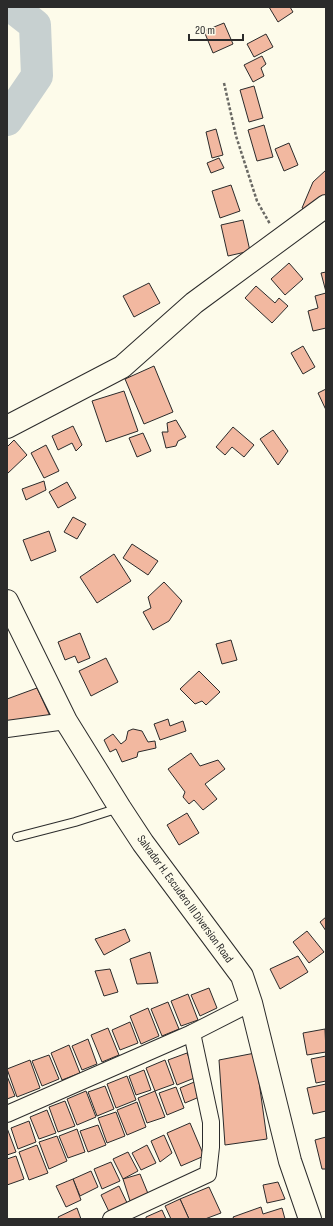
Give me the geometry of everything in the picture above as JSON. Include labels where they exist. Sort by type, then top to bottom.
[{"type":"main road","points":[[7,427],[122,367],[194,302],[326,206]]},
{"type":"main road","name":"Salvador H. Escudero III Diversion Road","points":[[7,601],[66,721],[120,808],[143,843],[242,976],[251,1002],[290,1160],[310,1219]]},
{"type":"street","points":[[7,729],[66,721]]},
{"type":"street","points":[[7,1114],[192,1033],[251,1002]]},
{"type":"street","points":[[111,1219],[208,1174],[211,1147],[211,1122],[192,1033]]},
{"type":"lane","points":[[17,837],[75,822],[120,808]]},
{"type":"path","points":[[224,83],[236,136],[257,201],[279,240]]},
{"type":"building","points":[[269,7],[290,7],[293,12],[278,22]]},
{"type":"building","points":[[224,23],[233,44],[213,53],[204,31]]},
{"type":"building","points":[[266,34],[273,47],[254,57],[247,44]]},
{"type":"building","points":[[262,56],[266,64],[261,68],[264,76],[253,82],[244,65]]},
{"type":"building","points":[[254,86],[263,118],[249,122],[240,90]]},
{"type":"building","points":[[264,125],[273,157],[257,161],[248,130]]},
{"type":"building","points":[[216,129],[223,155],[212,158],[206,132]]},
{"type":"building","points":[[289,143],[298,165],[284,171],[275,149]]},
{"type":"building","points":[[219,158],[224,168],[211,173],[207,163]]},
{"type":"building","points":[[326,170],[326,198],[307,212],[302,208],[313,182]]},
{"type":"building","points":[[231,185],[240,211],[220,218],[212,191]]},
{"type":"building","points":[[243,220],[250,251],[228,256],[221,225]]},
{"type":"building","points":[[289,263],[303,279],[285,295],[271,279]]},
{"type":"building","points":[[326,272],[326,292],[321,273]]},
{"type":"building","points":[[149,283],[160,303],[134,317],[123,296]]},
{"type":"building","points":[[256,286],[275,303],[279,298],[288,306],[272,323],[245,298]]},
{"type":"building","points":[[326,293],[326,328],[313,331],[308,311],[318,308],[315,296]]},
{"type":"building","points":[[303,346],[315,367],[303,374],[291,353]]},
{"type":"building","points":[[154,366],[173,412],[144,424],[125,379]]},
{"type":"building","points":[[326,389],[326,410],[318,393]]},
{"type":"building","points":[[124,391],[138,431],[106,442],[92,401]]},
{"type":"building","points":[[176,420],[186,437],[178,441],[176,446],[166,448],[162,432],[168,432],[167,423]]},
{"type":"building","points":[[73,426],[82,445],[76,451],[72,443],[58,450],[52,436]]},
{"type":"building","points":[[233,427],[254,445],[244,457],[232,447],[225,455],[216,447]]},
{"type":"building","points":[[273,430],[288,451],[278,465],[260,439]]},
{"type":"building","points":[[143,433],[151,451],[137,457],[129,438]]},
{"type":"building","points":[[14,440],[27,455],[7,474],[7,447]]},
{"type":"building","points":[[46,445],[59,471],[44,478],[31,453]]},
{"type":"building","points":[[44,481],[46,490],[26,500],[22,489]]},
{"type":"building","points":[[67,482],[76,498],[58,508],[49,492]]},
{"type":"building","points":[[73,517],[86,524],[77,539],[64,532]]},
{"type":"building","points":[[49,531],[56,551],[31,561],[23,540]]},
{"type":"building","points":[[132,544],[158,561],[148,575],[123,558]]},
{"type":"building","points":[[114,554],[131,581],[97,603],[80,577]]},
{"type":"building","points":[[164,582],[182,601],[169,621],[153,630],[143,612],[151,608],[148,597]]},
{"type":"building","points":[[80,633],[90,658],[78,663],[75,656],[65,660],[58,642]]},
{"type":"building","points":[[231,640],[237,660],[222,664],[216,644]]},
{"type":"building","points":[[106,658],[118,682],[91,696],[79,671]]},
{"type":"building","points":[[199,671],[220,692],[206,705],[202,701],[195,704],[180,689]]},
{"type":"building","points":[[37,688],[50,716],[7,722],[7,699]]},
{"type":"building","points":[[168,719],[170,726],[183,721],[186,731],[160,740],[154,724]]},
{"type":"building","points":[[133,729],[142,731],[148,742],[155,741],[156,748],[138,752],[137,757],[122,762],[116,749],[110,752],[104,740],[113,734],[121,744],[126,740],[128,731]]},
{"type":"building","points":[[191,753],[200,766],[218,760],[225,769],[205,784],[217,799],[203,810],[194,800],[189,804],[183,797],[185,792],[168,769]]},
{"type":"building","points":[[187,813],[199,833],[179,845],[167,825]]},
{"type":"building","points":[[326,917],[326,931],[320,922]]},
{"type":"building","points":[[125,929],[130,941],[104,955],[95,939]]},
{"type":"building","points":[[307,931],[324,952],[309,963],[293,942]]},
{"type":"building","points":[[150,952],[158,983],[137,984],[130,959]]},
{"type":"building","points":[[298,956],[308,972],[280,989],[270,969]]},
{"type":"building","points":[[110,969],[118,992],[104,996],[95,971]]},
{"type":"building","points":[[209,988],[217,1008],[200,1016],[191,995]]},
{"type":"building","points":[[188,994],[198,1020],[181,1026],[171,1001]]},
{"type":"building","points":[[168,1002],[179,1029],[162,1036],[151,1009]]},
{"type":"building","points":[[148,1008],[159,1036],[141,1044],[130,1016]]},
{"type":"building","points":[[130,1022],[138,1043],[120,1050],[112,1030]]},
{"type":"building","points":[[108,1028],[119,1055],[102,1062],[91,1035]]},
{"type":"building","points":[[325,1029],[326,1052],[307,1055],[303,1033]]},
{"type":"building","points":[[88,1039],[97,1064],[82,1070],[72,1046]]},
{"type":"building","points":[[69,1045],[80,1073],[62,1080],[51,1053]]},
{"type":"building","points":[[187,1053],[197,1077],[177,1085],[168,1060]]},
{"type":"building","points":[[255,1053],[267,1139],[225,1145],[219,1060]]},
{"type":"building","points":[[49,1055],[59,1079],[42,1086],[32,1061]]},
{"type":"building","points":[[326,1056],[326,1081],[316,1083],[311,1059]]},
{"type":"building","points":[[30,1060],[40,1088],[17,1097],[7,1069]]},
{"type":"building","points":[[165,1060],[174,1084],[155,1091],[146,1068]]},
{"type":"building","points":[[144,1070],[151,1090],[136,1095],[129,1076]]},
{"type":"building","points":[[7,1076],[15,1096],[7,1099]]},
{"type":"building","points":[[127,1076],[136,1100],[116,1108],[107,1084]]},
{"type":"building","points":[[199,1080],[204,1095],[185,1103],[180,1088]]},
{"type":"building","points":[[326,1084],[326,1111],[313,1114],[307,1088]]},
{"type":"building","points":[[105,1086],[114,1109],[97,1116],[88,1092]]},
{"type":"building","points":[[176,1087],[184,1108],[167,1115],[159,1093]]},
{"type":"building","points":[[86,1091],[96,1117],[77,1125],[67,1099]]},
{"type":"building","points":[[155,1091],[165,1117],[147,1123],[138,1098]]},
{"type":"building","points":[[65,1101],[75,1126],[58,1132],[49,1107]]},
{"type":"building","points":[[137,1102],[146,1127],[127,1135],[117,1110]]},
{"type":"building","points":[[47,1110],[56,1133],[39,1139],[30,1117]]},
{"type":"building","points":[[116,1112],[125,1136],[107,1143],[98,1118]]},
{"type":"building","points":[[29,1121],[36,1142],[18,1149],[11,1128]]},
{"type":"building","points":[[190,1123],[204,1156],[181,1166],[167,1133]]},
{"type":"building","points":[[98,1125],[106,1145],[88,1152],[80,1131]]},
{"type":"building","points":[[7,1128],[16,1152],[7,1155]]},
{"type":"building","points":[[77,1129],[85,1152],[68,1158],[59,1136]]},
{"type":"building","points":[[164,1135],[172,1153],[160,1162],[151,1141]]},
{"type":"building","points":[[57,1136],[67,1161],[49,1169],[39,1142]]},
{"type":"building","points":[[326,1137],[326,1169],[322,1169],[315,1140]]},
{"type":"building","points":[[37,1145],[48,1173],[29,1180],[19,1152]]},
{"type":"building","points":[[147,1145],[156,1163],[141,1170],[132,1153]]},
{"type":"building","points":[[128,1152],[138,1171],[123,1179],[113,1159]]},
{"type":"building","points":[[16,1156],[24,1179],[7,1185],[7,1159]]},
{"type":"building","points":[[111,1162],[120,1181],[102,1189],[94,1169]]},
{"type":"building","points":[[91,1171],[98,1187],[80,1196],[73,1179]]},
{"type":"building","points":[[140,1174],[149,1196],[131,1204],[123,1179]]},
{"type":"building","points":[[73,1179],[81,1200],[66,1207],[56,1186]]},
{"type":"building","points":[[278,1182],[285,1199],[267,1203],[263,1185]]},
{"type":"building","points":[[119,1186],[129,1207],[111,1216],[101,1195]]},
{"type":"building","points":[[209,1187],[221,1213],[205,1219],[189,1219],[180,1199]]},
{"type":"building","points":[[180,1199],[189,1219],[171,1219],[165,1206]]},
{"type":"building","points":[[261,1207],[263,1214],[282,1208],[285,1219],[234,1219],[233,1217]]},
{"type":"building","points":[[77,1208],[81,1219],[59,1219],[58,1217]]},
{"type":"building","points":[[162,1210],[166,1219],[146,1219],[146,1217]]},
{"type":"waterway","points":[[7,120],[37,76],[35,25],[12,7]]}]
